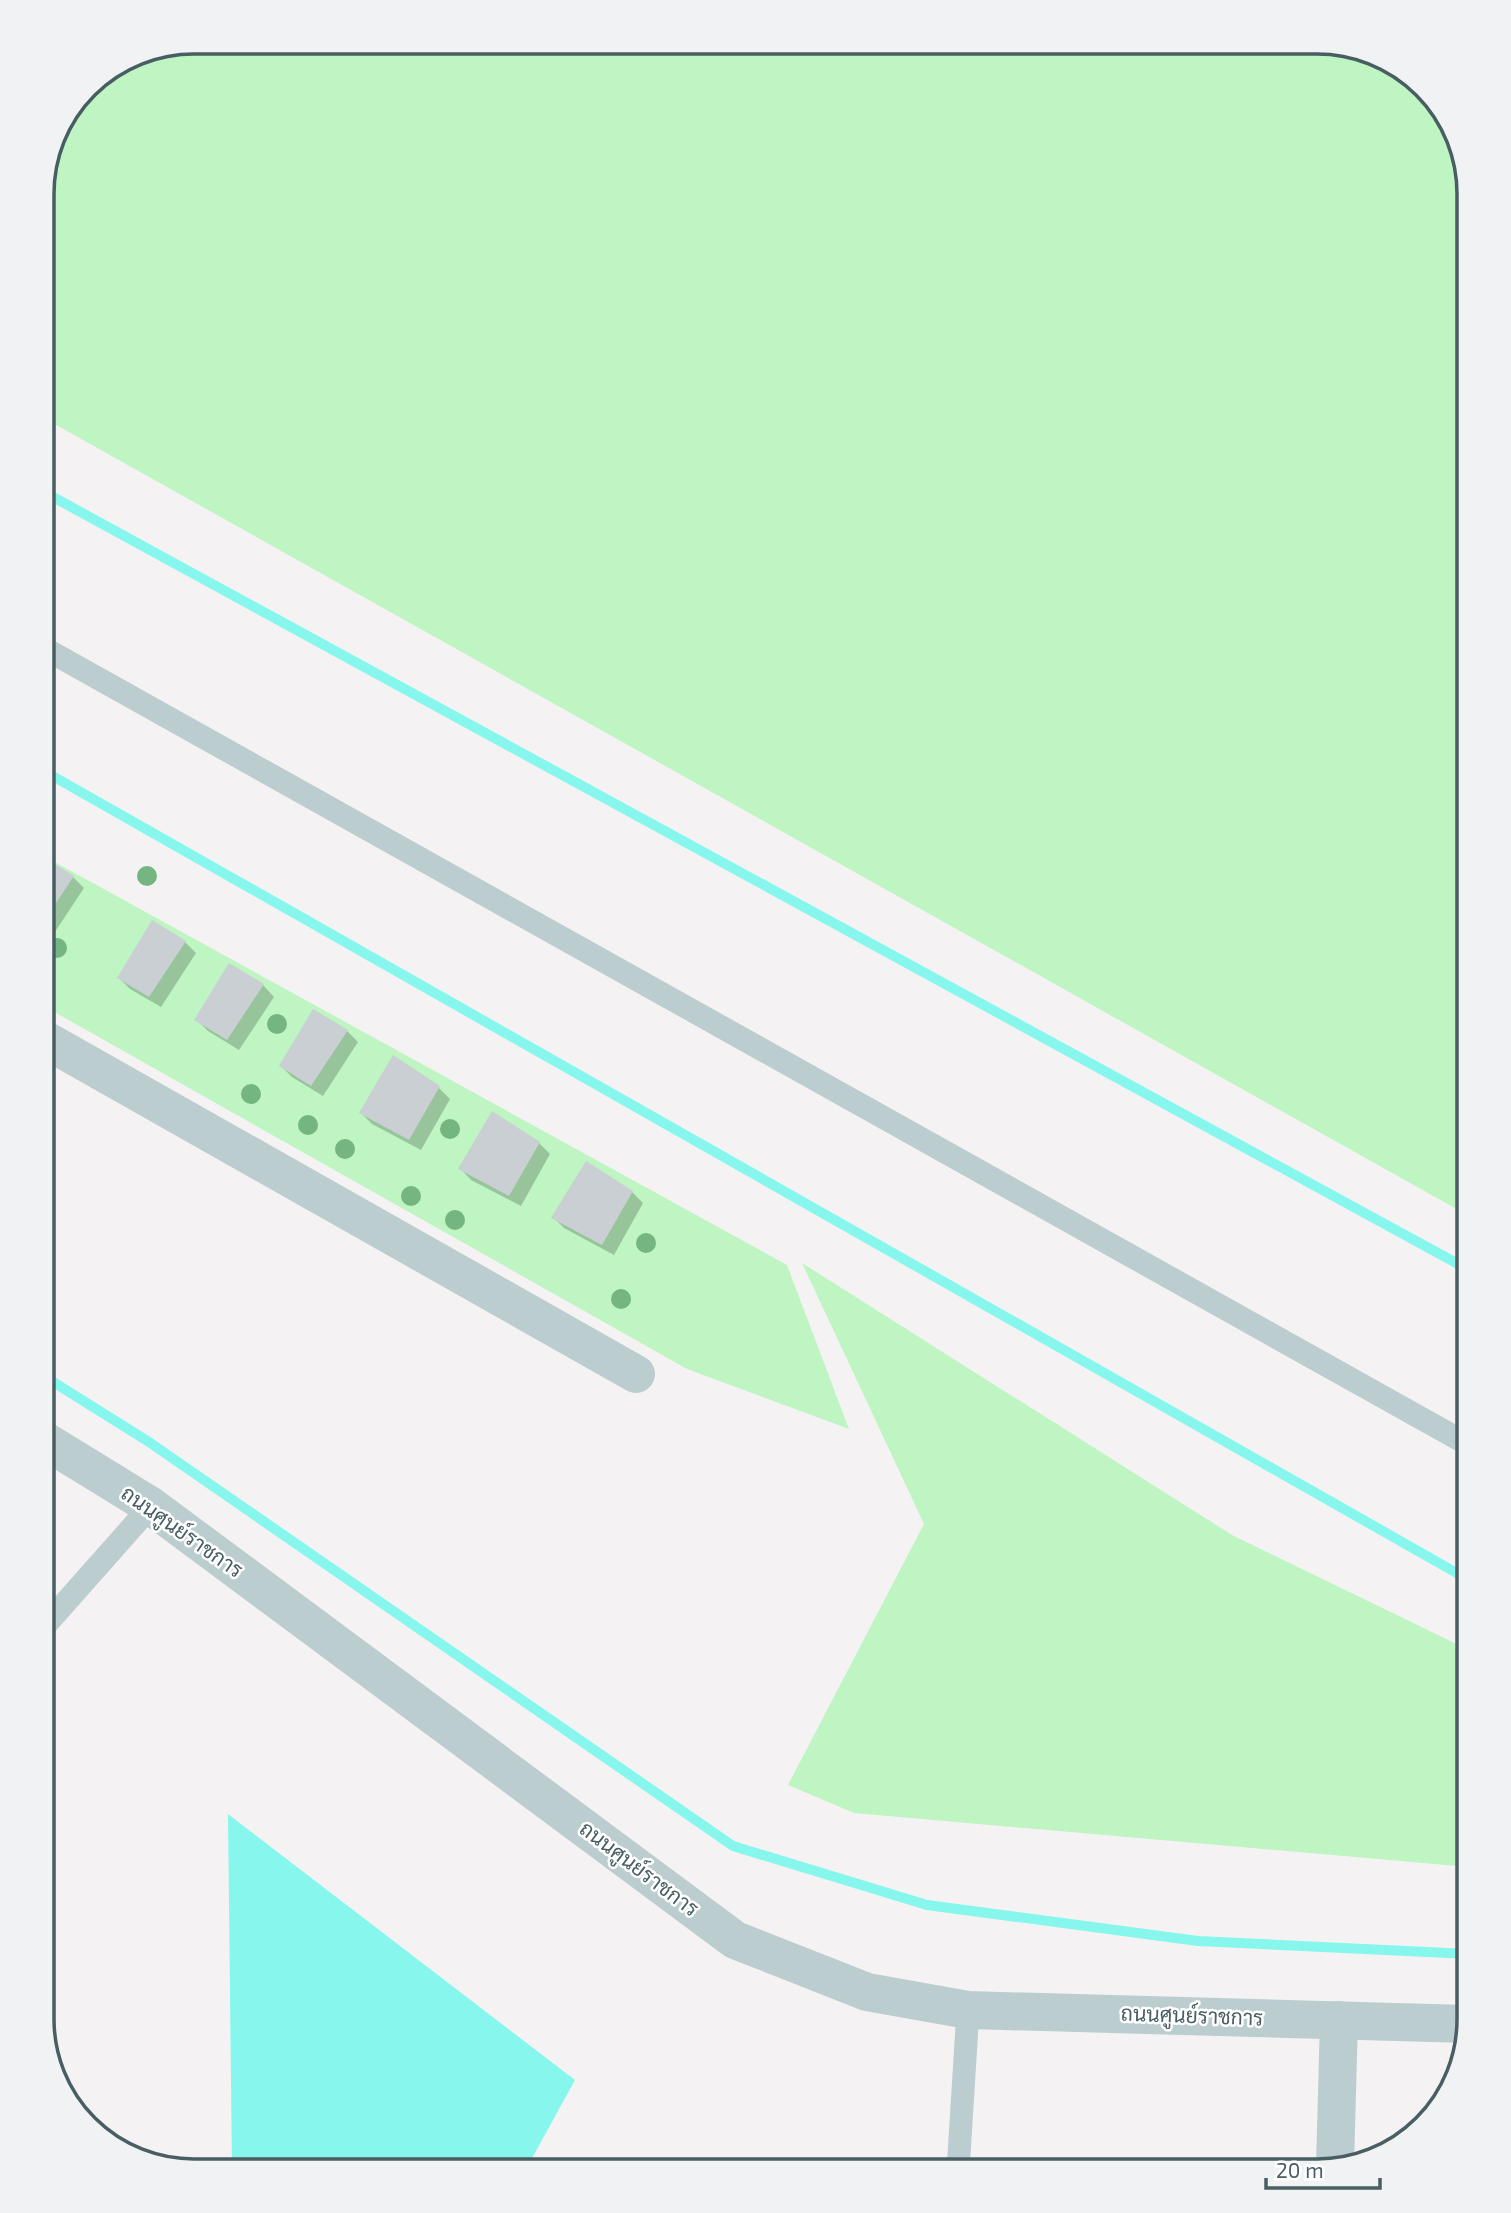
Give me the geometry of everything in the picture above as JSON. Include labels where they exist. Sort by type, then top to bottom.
[{"type":"street","points":[[55,1045],[636,1374]]},
{"type":"street","name":"ถนนศูนย์ราชการ","points":[[54,1447],[151,1506],[734,1940],[867,1992],[968,2010],[1457,2024]]},
{"type":"street","points":[[1335,2158],[1339,2020]]},
{"type":"lane","points":[[55,654],[1457,1438]]},
{"type":"lane","points":[[54,1615],[151,1506]]},
{"type":"lane","points":[[959,2159],[968,2010]]},
{"type":"green space","points":[[195,54],[1326,55],[1362,62],[1379,69],[1409,89],[1428,109],[1446,141],[1456,176],[1457,195],[1457,1209],[55,424],[55,185],[65,141],[83,109],[95,95],[124,73],[158,59]]},
{"type":"green space","points":[[55,862],[787,1265],[849,1429],[687,1369],[55,1012]]},
{"type":"green space","points":[[802,1263],[1232,1535],[1457,1644],[1457,1866],[854,1813],[788,1785],[924,1524]]},
{"type":"water","points":[[228,1814],[575,2080],[532,2158],[232,2158]]},
{"type":"building","points":[[55,864],[74,876],[55,905]]},
{"type":"building","points":[[152,920],[186,941],[149,997],[117,978]]},
{"type":"building","points":[[229,963],[264,984],[227,1040],[194,1020]]},
{"type":"building","points":[[313,1009],[348,1030],[311,1086],[279,1066]]},
{"type":"building","points":[[393,1055],[440,1086],[409,1140],[359,1113]]},
{"type":"building","points":[[492,1111],[540,1142],[509,1196],[458,1169]]},
{"type":"building","points":[[586,1161],[633,1191],[602,1245],[551,1218]]},
{"type":"waterway","points":[[55,498],[1457,1263]]},
{"type":"waterway","points":[[55,777],[1457,1573]]},
{"type":"waterway","points":[[54,1383],[149,1442],[733,1846],[927,1905],[1198,1941],[1457,1953]]}]
